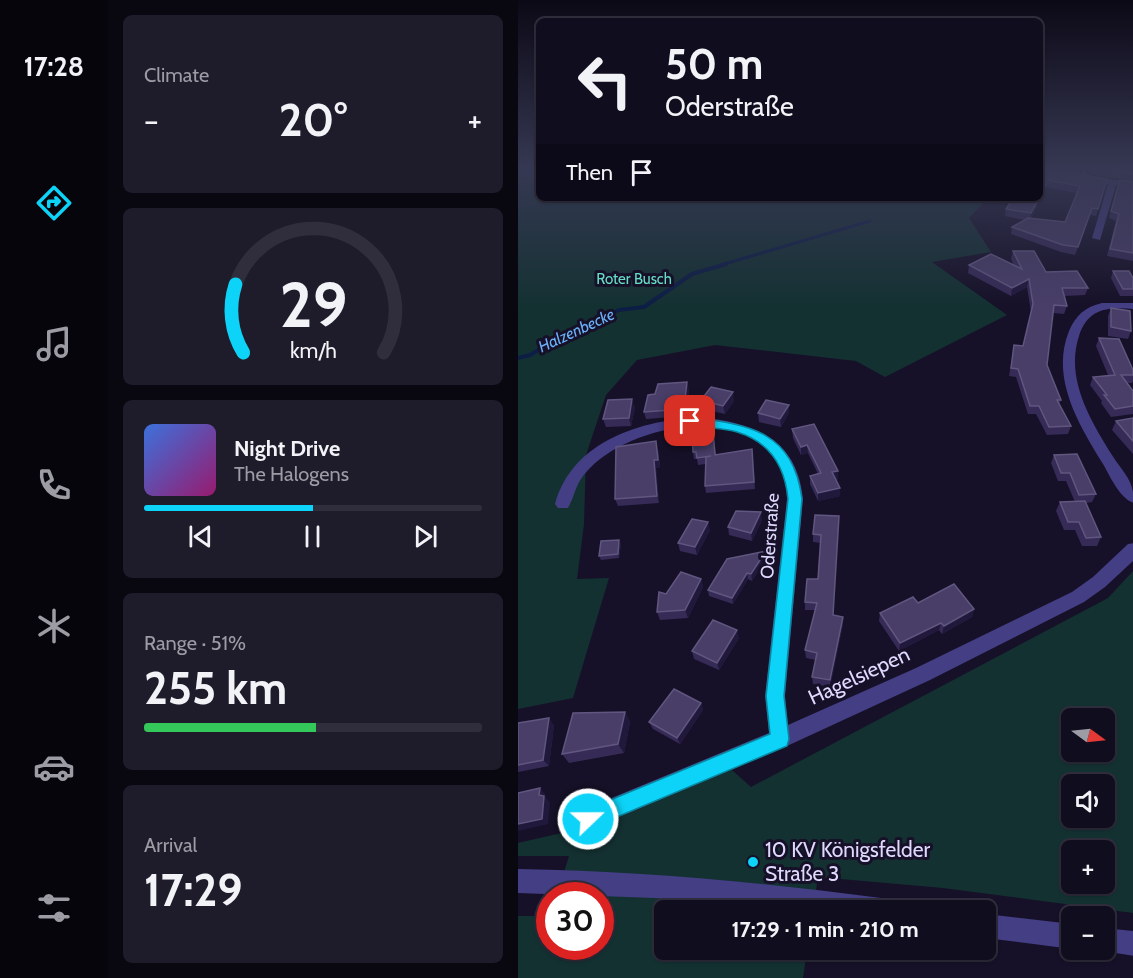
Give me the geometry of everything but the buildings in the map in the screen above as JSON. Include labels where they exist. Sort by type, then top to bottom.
[{"type":"street","points":[[1097,238],[1103,215]]},
{"type":"street","points":[[1133,306],[1102,306],[1088,311],[1073,339],[1068,371],[1078,401],[1101,449],[1133,498]]},
{"type":"street","name":"Oderstraße","points":[[563,504],[570,483],[610,446],[666,424],[690,421],[739,428],[771,445],[784,458],[792,477],[795,499],[775,696],[780,739]]},
{"type":"street","name":"Hagelsiepen","points":[[588,819],[780,739],[923,674],[1078,597],[1099,582],[1133,549]]},
{"type":"street","points":[[518,881],[647,885],[731,891],[802,900]]},
{"type":"street","points":[[996,927],[1061,936]]},
{"type":"street","points":[[1115,942],[1133,944]]},
{"type":"green space","name":"Roter Busch","points":[[518,215],[972,215],[969,218],[991,252],[932,262],[1007,315],[885,377],[856,361],[715,345],[637,360],[606,395],[586,455],[584,524],[577,579],[609,578],[573,698],[518,709]]},
{"type":"green space","points":[[1133,571],[1133,913],[1115,911],[1115,906],[1080,906],[943,888],[818,877],[815,900],[654,900],[654,960],[806,960],[803,978],[518,978],[518,916],[536,916],[536,960],[614,960],[614,882],[561,882],[569,856],[518,856],[518,843],[579,829],[732,770],[751,787],[1108,598]]},
{"type":"waterway","name":"Halzenbecke","points":[[721,265],[870,221]]},
{"type":"waterway","name":"Halzenbecke","points":[[518,358],[530,355],[564,335],[619,310],[644,307],[692,274],[726,264]]},
{"type":"place","name":"10 KV Königsfelder Straße 3","points":[[753,862]]},
{"type":"route","points":[[588,819],[780,739],[775,696],[795,499],[792,477],[784,458],[771,445],[757,436],[739,428],[690,421]]}]
